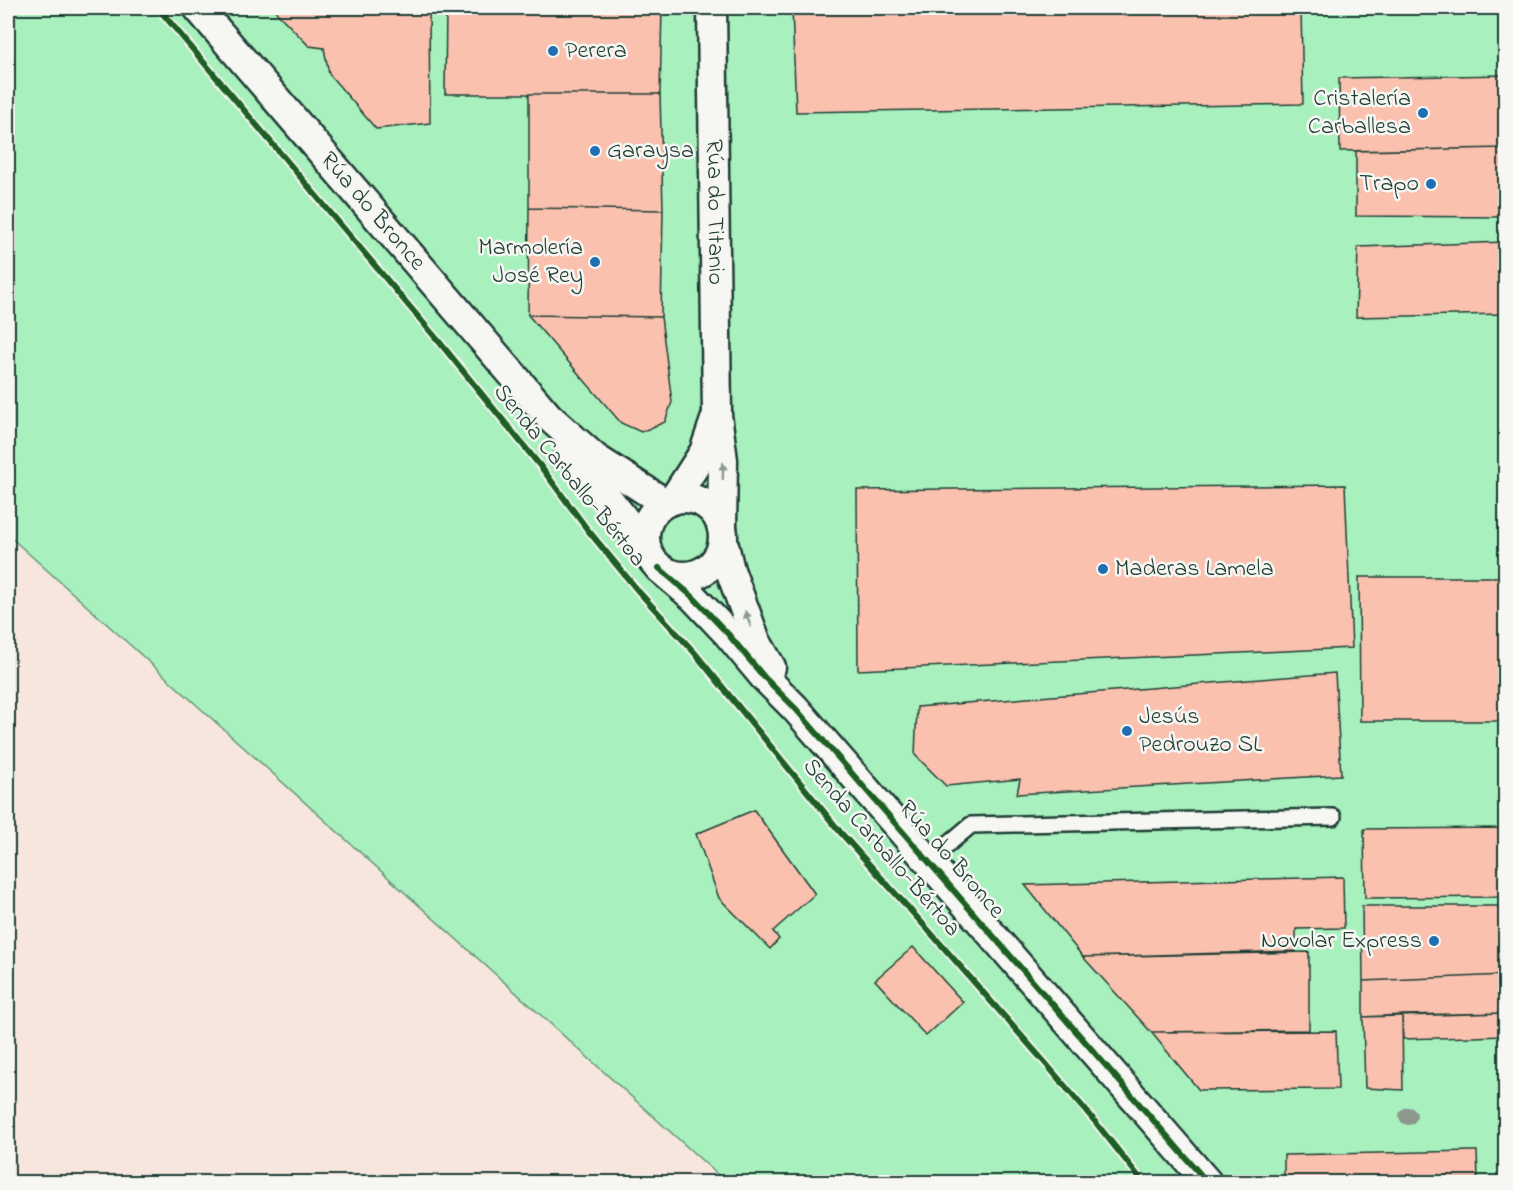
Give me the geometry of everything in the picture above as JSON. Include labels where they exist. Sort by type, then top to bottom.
[{"type":"street","name":"Rúa do Bronce","points":[[198,8],[549,417],[596,458],[638,485],[669,501]]},
{"type":"street","name":"Rúa do Titanio","points":[[712,8],[717,415],[723,460],[722,535]]},
{"type":"street","name":"Rúa do Titanio","points":[[669,501],[704,452],[717,415]]},
{"type":"street","name":"Rúa do Bronce","points":[[549,417],[576,460],[632,529],[655,563],[693,597],[764,677],[795,708],[1207,1182]]},
{"type":"street","points":[[638,485],[666,481],[691,473]]},
{"type":"street","points":[[687,498],[705,504],[715,514],[722,535],[717,559],[708,569],[694,576],[680,577],[667,573],[655,563],[645,545],[647,523],[654,511],[669,501],[687,498]]},
{"type":"street","name":"Rúa do Bronce","points":[[722,535],[730,570],[756,641],[795,708]]},
{"type":"lane","points":[[928,861],[971,825],[1333,817]]},
{"type":"green space","points":[[8,8],[1505,8],[1505,1182],[726,1182],[8,535]]},
{"type":"building","points":[[276,8],[429,8],[430,123],[376,129],[329,74],[324,48],[309,46],[276,12]]},
{"type":"building","name":"Perera","points":[[446,8],[662,8],[660,94],[445,94]]},
{"type":"building","points":[[792,8],[1301,8],[1303,104],[796,112]]},
{"type":"building","name":"Cristalería Carballesa","points":[[1506,75],[1506,148],[1340,151],[1339,78]]},
{"type":"building","name":"Garaysa","points":[[529,94],[660,94],[663,210],[529,208]]},
{"type":"building","name":"Trapo","points":[[1506,148],[1506,217],[1356,216],[1356,151]]},
{"type":"building","name":"Marmolería José Rey","points":[[529,208],[663,210],[661,317],[528,315]]},
{"type":"building","points":[[1506,242],[1506,314],[1356,317],[1358,247]]},
{"type":"building","points":[[528,315],[661,317],[672,402],[665,422],[641,432],[621,423]]},
{"type":"building","name":"Maderas Lamela","points":[[1345,485],[1352,648],[858,670],[857,490]]},
{"type":"building","points":[[1359,577],[1506,577],[1506,721],[1360,721]]},
{"type":"building","name":"Jesús Pedrouzo SL","points":[[1335,673],[1341,775],[1017,794],[1020,779],[946,786],[915,755],[917,707]]},
{"type":"building","points":[[754,810],[815,894],[773,931],[779,939],[770,949],[719,898],[696,834]]},
{"type":"building","points":[[1506,828],[1506,897],[1365,898],[1364,829]]},
{"type":"building","points":[[1343,877],[1344,928],[1296,929],[1296,951],[1083,957],[1025,885]]},
{"type":"building","name":"Novolar Express","points":[[1362,906],[1506,906],[1506,975],[1363,981]]},
{"type":"building","points":[[913,947],[963,1002],[926,1036],[875,980]]},
{"type":"building","points":[[1309,952],[1309,1030],[1151,1032],[1083,957]]},
{"type":"building","points":[[1506,975],[1506,1013],[1363,1017],[1363,981]]},
{"type":"building","points":[[1506,1013],[1506,1036],[1403,1039],[1402,1015]]},
{"type":"building","points":[[1402,1015],[1403,1090],[1365,1088],[1363,1017]]},
{"type":"building","points":[[1336,1031],[1338,1089],[1199,1090],[1151,1032]]},
{"type":"building","points":[[1477,1151],[1478,1179],[1284,1182],[1284,1155]]},
{"type":"cycle path","name":"Senda Carballo-Bértoa","points":[[158,8],[441,344],[541,467],[587,529],[639,592],[694,652],[841,833],[1047,1065],[1143,1182]]},
{"type":"cycle path","points":[[659,568],[693,597],[764,677],[795,708],[1207,1182]]},
{"type":"place","name":"Perera","points":[[553,51]]},
{"type":"place","name":"Cristalería Carballesa","points":[[1423,113]]},
{"type":"place","name":"Garaysa","points":[[595,151]]},
{"type":"place","name":"Trapo","points":[[1431,184]]},
{"type":"place","name":"Marmolería José Rey","points":[[595,262]]},
{"type":"place","name":"Maderas Lamela","points":[[1103,569]]},
{"type":"place","name":"Jesús Pedrouzo SL","points":[[1127,731]]},
{"type":"place","name":"Novolar Express","points":[[1434,941]]}]
